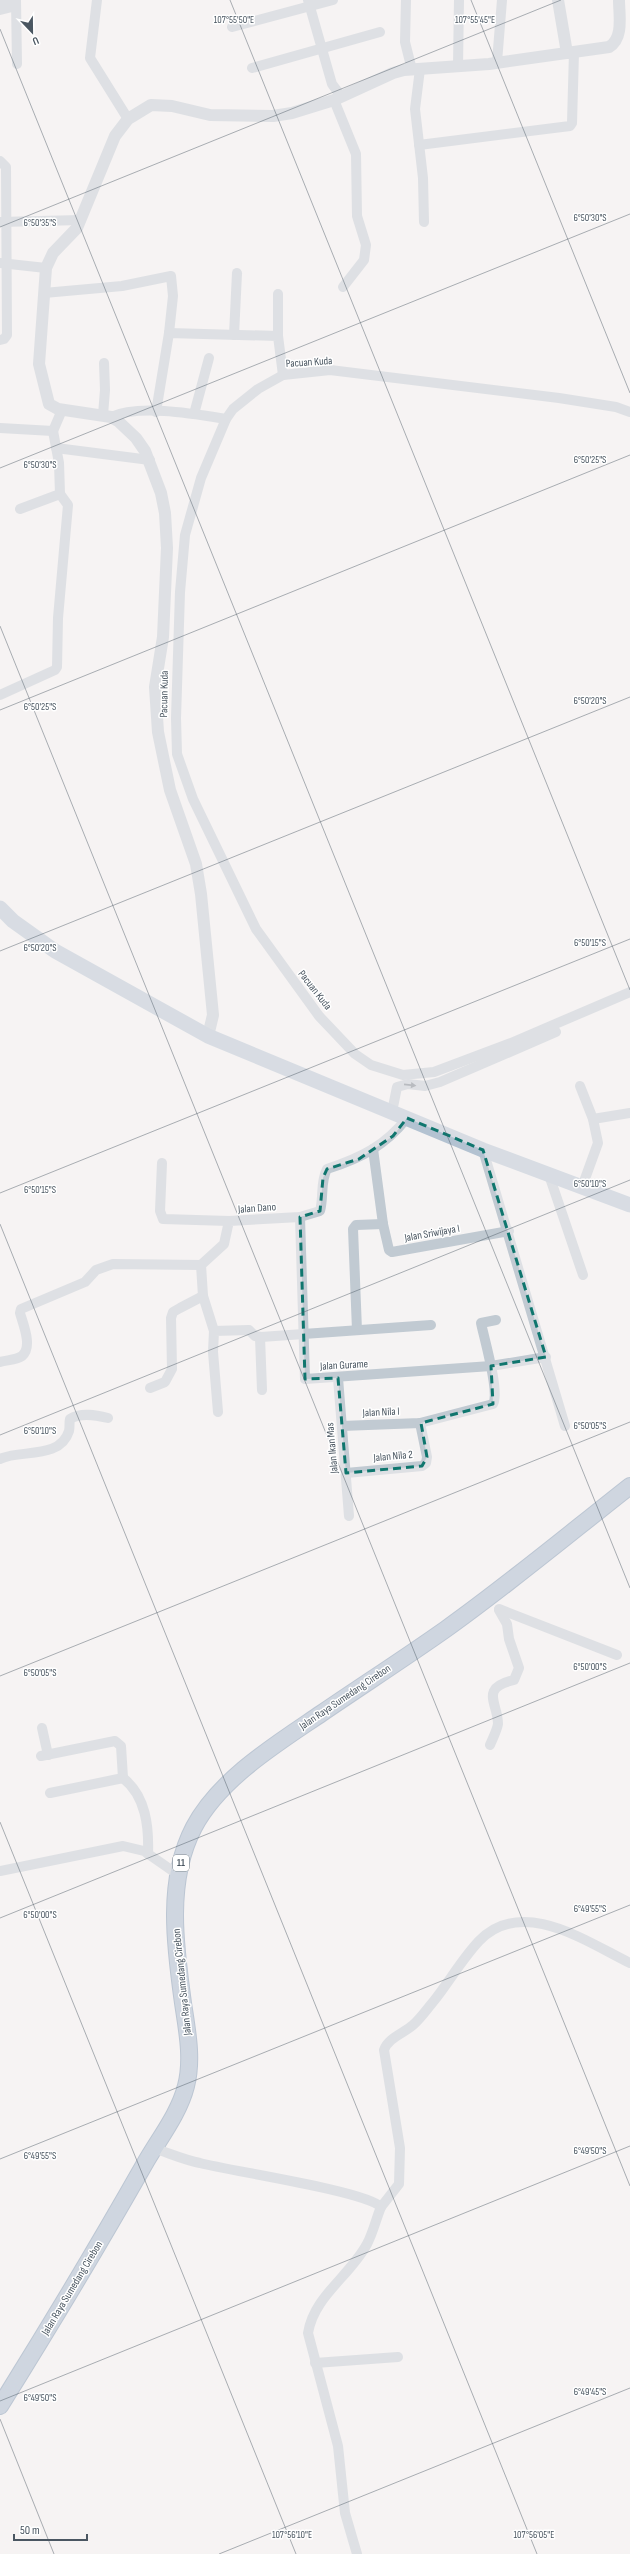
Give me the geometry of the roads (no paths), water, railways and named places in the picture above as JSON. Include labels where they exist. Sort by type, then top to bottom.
[{"type":"highway","name":"Jalan Raya Sumedang Cirebon","points":[[3,2397],[63,2305],[179,2105],[186,2086],[189,2061],[179,1967],[176,1912],[177,1874],[186,1843],[195,1825],[210,1804],[239,1774],[274,1745],[492,1595],[630,1486]]},
{"type":"main road","points":[[0,908],[13,921],[56,952],[208,1036],[483,1150],[630,1205]]},
{"type":"street","points":[[97,0],[90,58],[128,119]]},
{"type":"street","points":[[232,27],[309,2],[333,0]]},
{"type":"street","points":[[406,0],[405,42],[416,70],[415,109],[423,178],[424,222]]},
{"type":"street","points":[[458,66],[459,0]]},
{"type":"street","points":[[497,62],[502,0]]},
{"type":"street","points":[[419,145],[570,126],[572,123],[570,53],[558,0]]},
{"type":"street","points":[[226,419],[194,414],[156,412],[124,412],[107,416],[62,410],[49,404],[39,364],[46,268],[53,253],[77,228],[115,136],[128,119],[152,105],[160,104],[210,115],[250,117],[292,113],[337,98],[393,73],[497,62],[609,47],[615,43],[618,37],[619,0]]},
{"type":"street","points":[[0,1],[16,2]]},
{"type":"street","points":[[0,10],[16,2]]},
{"type":"street","points":[[16,2],[17,64]]},
{"type":"street","points":[[309,2],[332,84],[356,154],[357,216],[366,245],[364,260],[343,287]]},
{"type":"street","points":[[252,68],[380,32]]},
{"type":"street","points":[[0,161],[6,167],[2,222],[3,300],[7,335],[4,339],[0,340]]},
{"type":"street","points":[[2,222],[81,220]]},
{"type":"street","points":[[3,263],[46,268]]},
{"type":"street","points":[[234,335],[237,273]]},
{"type":"street","points":[[44,293],[122,286],[171,276],[173,296],[169,334],[156,412]]},
{"type":"street","points":[[278,294],[278,336],[283,375]]},
{"type":"street","points":[[169,334],[278,336]]},
{"type":"street","points":[[194,414],[209,358]]},
{"type":"street","points":[[104,363],[107,416],[136,438],[150,460],[165,513],[167,548],[163,637],[155,687],[158,732],[170,790],[196,864],[212,1000],[213,1015],[208,1036]]},
{"type":"street","name":"Pacuan Kuda","points":[[630,412],[616,407],[560,398],[330,370],[283,375],[243,400],[226,419],[201,478],[185,535],[178,620],[176,718],[177,754],[193,799],[245,908],[280,965],[319,1016],[355,1054],[371,1065],[403,1075],[434,1072],[452,1066],[630,992]]},
{"type":"street","points":[[0,695],[55,670],[57,667],[58,618],[68,505],[60,494],[59,463],[53,431],[62,410]]},
{"type":"street","points":[[0,428],[53,431]]},
{"type":"street","points":[[56,448],[150,460]]},
{"type":"street","points":[[20,509],[60,494]]},
{"type":"street","points":[[392,1112],[397,1087],[408,1084],[425,1086],[440,1082],[630,999]]},
{"type":"street","points":[[580,1086],[593,1119],[598,1143],[582,1187]]},
{"type":"street","points":[[593,1119],[630,1113]]},
{"type":"street","points":[[373,1149],[393,1136],[407,1118]]},
{"type":"street","name":"Jalan Dano","points":[[201,1265],[224,1244],[229,1222],[300,1217],[320,1212],[323,1201],[323,1178],[327,1169],[359,1158],[373,1149]]},
{"type":"street","name":"Jalan Sriwijaya I","points":[[373,1149],[383,1224],[389,1250],[392,1252],[509,1231]]},
{"type":"street","points":[[483,1150],[509,1231],[565,1426]]},
{"type":"street","points":[[162,1163],[160,1211],[163,1219],[229,1222]]},
{"type":"street","points":[[549,1175],[583,1275]]},
{"type":"street","name":"Jalan Gurame","points":[[300,1217],[305,1334],[305,1379],[338,1378],[491,1366],[546,1357]]},
{"type":"street","points":[[358,1330],[352,1229],[356,1225],[383,1224]]},
{"type":"street","points":[[0,1362],[21,1357],[25,1352],[27,1343],[21,1309],[85,1282],[96,1270],[114,1264],[201,1265],[203,1296],[214,1331],[213,1352],[218,1412]]},
{"type":"street","points":[[150,1388],[165,1382],[172,1369],[171,1318],[173,1312],[203,1296]]},
{"type":"street","points":[[491,1366],[481,1323],[496,1320]]},
{"type":"street","points":[[214,1331],[248,1330],[255,1336],[260,1337],[431,1326]]},
{"type":"street","points":[[260,1337],[262,1390]]},
{"type":"street","name":"Jalan Nila I","points":[[342,1426],[420,1423],[493,1404],[495,1398],[491,1366]]},
{"type":"street","name":"Jalan Ikan Mas","points":[[338,1378],[349,1516]]},
{"type":"street","points":[[0,1459],[51,1450],[60,1444],[69,1430],[70,1419],[74,1417],[94,1414],[108,1418]]},
{"type":"street","name":"Jalan Nila 2","points":[[346,1472],[422,1466],[427,1457],[420,1423]]},
{"type":"street","points":[[490,1745],[498,1724],[492,1701],[493,1694],[503,1683],[514,1680],[519,1668],[509,1640],[507,1624],[492,1595]]},
{"type":"street","points":[[499,1610],[618,1655]]},
{"type":"street","points":[[42,1728],[45,1756],[115,1741],[121,1746],[123,1778],[135,1790],[143,1809],[149,1835],[148,1854]]},
{"type":"street","points":[[50,1794],[123,1778]]},
{"type":"street","points":[[0,1871],[123,1846],[148,1854],[177,1874]]},
{"type":"street","points":[[357,2554],[345,2513],[338,2446],[308,2338],[309,2326],[324,2299],[367,2245],[381,2207],[399,2184],[400,2148],[384,2050],[391,2040],[415,2024],[480,1941],[495,1930],[518,1922],[536,1922],[565,1931],[630,1963]]},
{"type":"street","points":[[153,2148],[199,2163],[344,2193],[370,2200],[381,2207]]},
{"type":"street","points":[[316,2363],[398,2358]]}]
